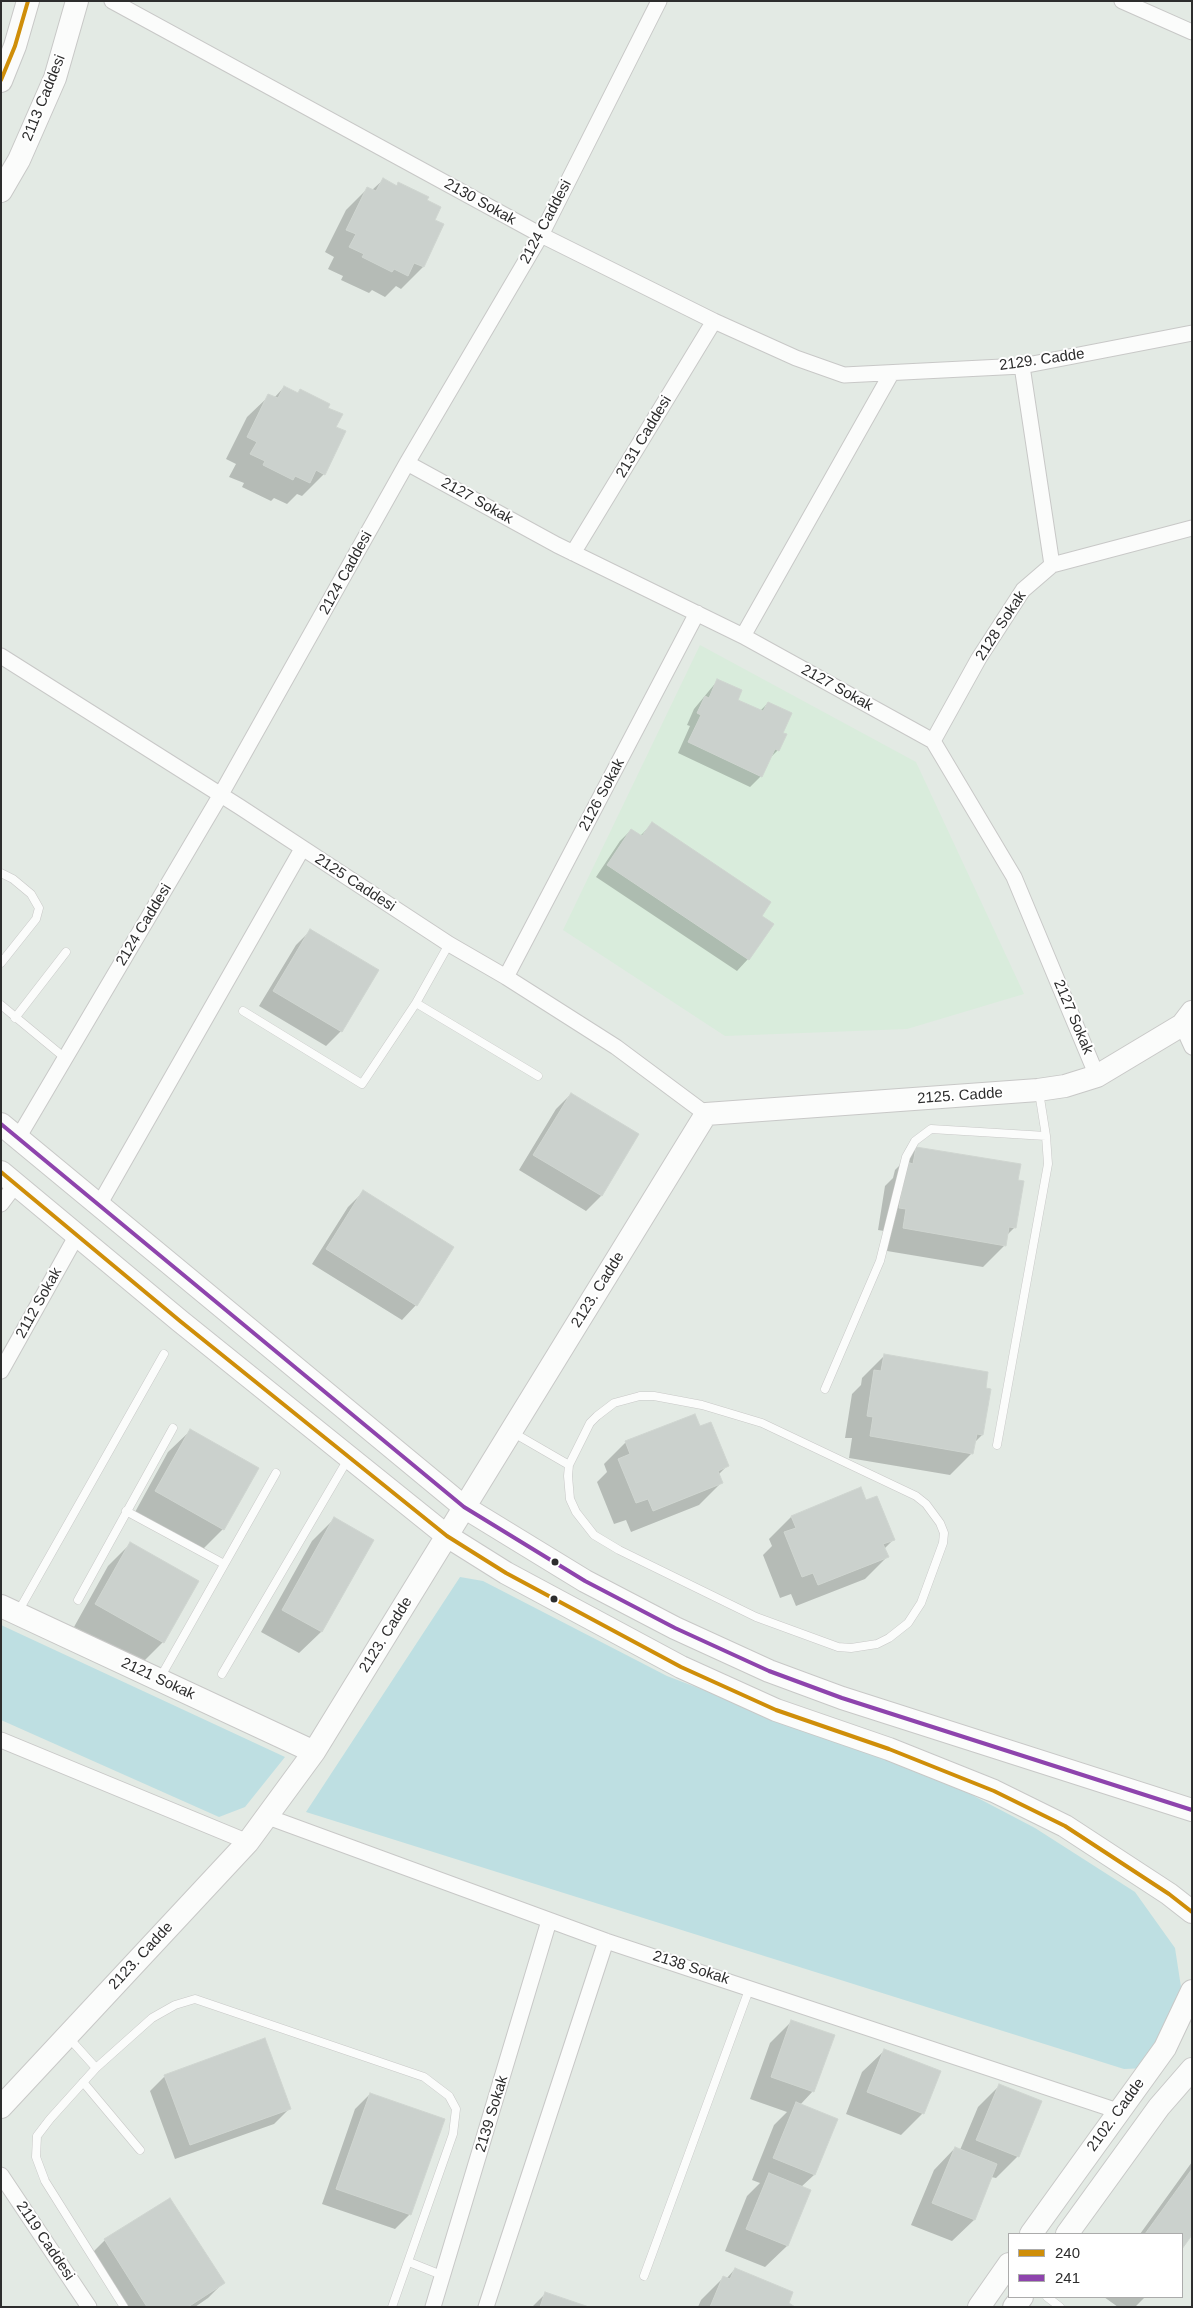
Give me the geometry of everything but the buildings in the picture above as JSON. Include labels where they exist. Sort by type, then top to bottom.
[{"type":"street","points":[[1,81],[16,46],[28,1]]},
{"type":"street","name":"2113 Caddesi","points":[[1,191],[19,160],[55,78],[77,1]]},
{"type":"street","name":"2130 Sokak","points":[[112,1],[541,236],[714,321],[796,358],[844,375],[891,374]]},
{"type":"street","name":"2124 Caddesi","points":[[10,1131],[65,1058],[220,796],[407,463],[541,236],[659,1]]},
{"type":"street","points":[[1128,2],[1192,32]]},
{"type":"street","name":"2131 Caddesi","points":[[573,553],[714,321]]},
{"type":"street","name":"2129. Cadde","points":[[891,374],[1022,366],[1192,333]]},
{"type":"street","points":[[1022,366],[1052,565]]},
{"type":"street","points":[[743,636],[891,374]]},
{"type":"street","name":"2127 Sokak","points":[[407,463],[573,553],[743,636],[933,741],[1014,877],[1098,1076]]},
{"type":"street","name":"2128 Sokak","points":[[933,741],[979,658],[1024,590],[1052,565],[1192,528]]},
{"type":"street","name":"2126 Sokak","points":[[506,977],[698,613]]},
{"type":"street","name":"2125 Caddesi","points":[[1,656],[449,944],[506,977],[616,1047],[706,1114]]},
{"type":"street","points":[[99,1205],[302,849]]},
{"type":"street","points":[[1187,1018],[1192,1047]]},
{"type":"street","name":"2125. Cadde","points":[[706,1114],[1038,1090],[1065,1086],[1098,1076],[1187,1018]]},
{"type":"street","name":"2123. Cadde","points":[[1,2107],[248,1842],[268,1818],[314,1752],[706,1114]]},
{"type":"street","points":[[10,1131],[464,1507],[585,1581],[675,1628],[769,1671],[842,1698],[1192,1810]]},
{"type":"street","points":[[1,1204],[8,1178],[447,1536],[506,1573],[598,1625],[681,1667],[776,1710],[889,1749],[994,1791],[1021,1804],[1065,1826],[1169,1894],[1192,1912]]},
{"type":"street","name":"2112 Sokak","points":[[1,1371],[77,1235]]},
{"type":"street","name":"2121 Sokak","points":[[9,1610],[314,1752]]},
{"type":"street","points":[[1,1740],[248,1842]]},
{"type":"street","name":"2138 Sokak","points":[[268,1818],[606,1941],[750,1987],[1118,2111]]},
{"type":"street","name":"2139 Sokak","points":[[433,2307],[444,2276],[549,1921]]},
{"type":"street","points":[[486,2307],[606,1941]]},
{"type":"street","name":"2102. Cadde","points":[[1032,2233],[1165,2048],[1192,1991]]},
{"type":"street","name":"2102. Cadde","points":[[1068,2233],[1159,2107],[1188,2080]]},
{"type":"street","name":"2119 Caddesi","points":[[1,2175],[89,2307]]},
{"type":"street","points":[[979,2307],[1008,2265]]},
{"type":"lane","points":[[1,873],[13,879],[31,894],[39,908],[36,919],[1,963]]},
{"type":"lane","points":[[243,1011],[362,1084],[416,1003],[449,944]]},
{"type":"lane","points":[[15,1018],[66,952]]},
{"type":"lane","points":[[416,1003],[538,1076]]},
{"type":"lane","points":[[1,1005],[65,1058]]},
{"type":"lane","points":[[997,1445],[1048,1164],[1046,1136],[1038,1090]]},
{"type":"lane","points":[[825,1388],[880,1261],[906,1157],[915,1141],[931,1129],[1046,1136]]},
{"type":"lane","points":[[9,1610],[164,1354]]},
{"type":"lane","points":[[654,1396],[702,1405],[735,1414],[788,1434],[916,1496],[931,1509],[940,1524],[944,1533],[943,1543],[921,1603],[908,1623],[889,1638],[877,1644],[858,1648],[838,1647],[756,1617],[606,1543],[584,1524],[576,1512],[568,1488],[569,1465],[590,1423],[614,1403],[634,1397],[654,1396]]},
{"type":"lane","points":[[78,1600],[173,1428]]},
{"type":"lane","points":[[511,1431],[569,1465]]},
{"type":"lane","points":[[222,1674],[349,1457]]},
{"type":"lane","points":[[158,1679],[276,1473]]},
{"type":"lane","points":[[126,1511],[224,1564]]},
{"type":"lane","points":[[644,2276],[750,1987]]},
{"type":"lane","points":[[124,2307],[45,2181],[36,2157],[37,2136],[96,2068],[152,2018],[175,2005],[194,1999],[424,2077],[449,2096],[456,2109],[452,2134],[392,2307]]},
{"type":"lane","points":[[67,2036],[96,2068]]},
{"type":"lane","points":[[83,2082],[140,2150]]},
{"type":"lane","points":[[409,2262],[444,2276]]},
{"type":"lane","points":[[1048,2298],[1060,2307]]},
{"type":"shaded area","points":[[700,645],[916,762],[1024,994],[907,1029],[725,1036],[563,930]]},
{"type":"shaded area","points":[[460,1577],[483,1581],[667,1676],[953,1785],[1035,1828],[1135,1892],[1175,1948],[1181,1987],[1147,2068],[1124,2069],[306,1812]]},
{"type":"shaded area","points":[[1,1625],[285,1757],[245,1807],[219,1817],[1,1720]]},
{"type":"transit line","name":"240","points":[[1,80],[15,46],[28,1]]},
{"type":"transit line","name":"241","points":[[1,1124],[464,1507],[585,1581],[675,1628],[769,1671],[842,1698],[1192,1810]]},
{"type":"transit line","name":"240","points":[[1,1172],[180,1321],[447,1536],[506,1573],[681,1667],[776,1710],[889,1749],[994,1791],[1065,1826],[1169,1894],[1192,1912]]}]
